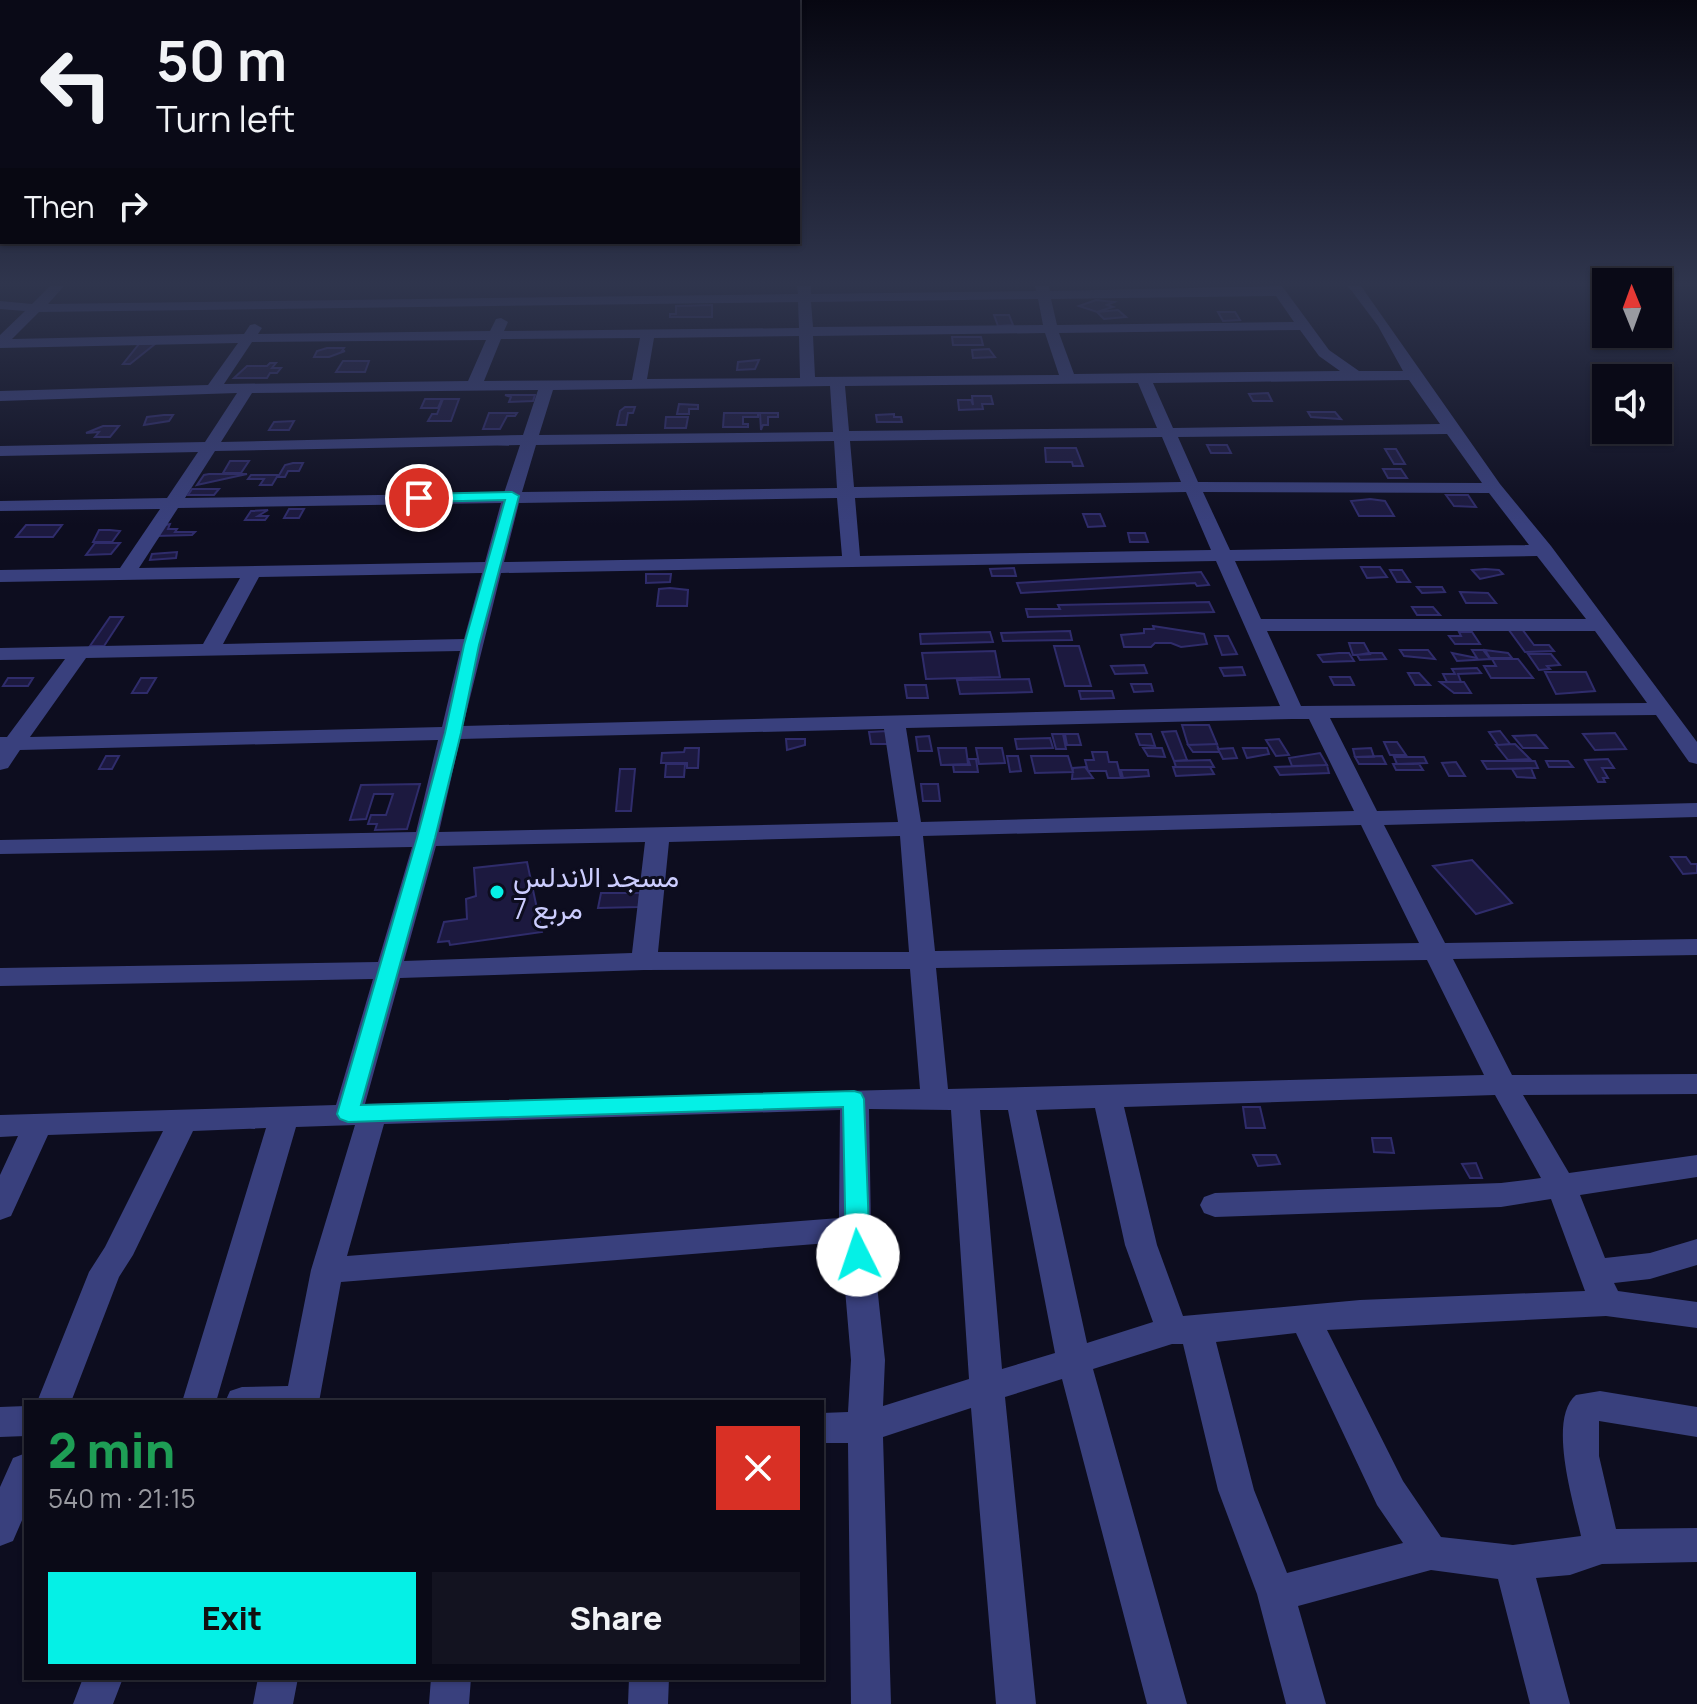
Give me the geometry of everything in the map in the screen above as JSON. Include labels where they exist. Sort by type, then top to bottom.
[{"type":"street","points":[[213,389],[230,366]]},
{"type":"street","points":[[474,386],[482,366]]},
{"type":"street","points":[[639,384],[642,366]]},
{"type":"street","points":[[807,366],[808,382]]},
{"type":"street","points":[[1063,366],[1068,379]]},
{"type":"street","points":[[1342,366],[1354,374]]},
{"type":"street","points":[[1408,366],[1494,488],[1545,550],[1697,757]]},
{"type":"street","points":[[0,396],[248,388],[1413,375]]},
{"type":"street","points":[[1143,378],[1253,625],[1369,820],[1503,1085],[1561,1186],[1606,1303]]},
{"type":"street","points":[[837,382],[851,560]]},
{"type":"street","points":[[302,1400],[390,970],[453,733],[472,645],[512,496],[547,385]]},
{"type":"street","points":[[126,574],[248,388]]},
{"type":"street","points":[[0,451],[529,440],[1454,429]]},
{"type":"street","points":[[0,506],[1192,487],[1494,488]]},
{"type":"street","points":[[0,576],[1545,550]]},
{"type":"street","points":[[210,650],[252,573]]},
{"type":"street","points":[[1253,625],[1601,625]]},
{"type":"street","points":[[0,654],[472,645]]},
{"type":"street","points":[[0,763],[7,744],[80,652]]},
{"type":"street","points":[[7,744],[1305,712],[1660,709]]},
{"type":"street","points":[[894,723],[911,830],[920,960],[950,1100],[987,1391],[1016,1704]]},
{"type":"street","points":[[0,847],[911,830],[1697,810]]},
{"type":"street","points":[[644,961],[658,835]]},
{"type":"street","points":[[0,977],[390,970],[644,961],[920,960],[1697,947]]},
{"type":"street","points":[[0,1126],[854,1099],[1020,1100],[1503,1085],[1697,1084]]},
{"type":"street","points":[[1107,1097],[1141,1245],[1184,1330],[1236,1490],[1276,1594],[1306,1704]]},
{"type":"street","points":[[854,1099],[855,1229],[868,1360],[865,1427],[871,1704]]},
{"type":"street","points":[[1020,1100],[1074,1361],[1167,1704]]},
{"type":"street","points":[[200,1400],[284,1116]]},
{"type":"street","points":[[55,1400],[105,1272],[117,1255],[184,1118]]},
{"type":"street","points":[[0,1208],[38,1125]]},
{"type":"street","points":[[1215,1205],[1501,1195],[1697,1166]]},
{"type":"street","points":[[327,1270],[855,1229]]},
{"type":"street","points":[[1595,1272],[1650,1266],[1697,1252]]},
{"type":"street","points":[[824,1428],[865,1427],[1184,1330],[1360,1313],[1606,1303],[1697,1315]]},
{"type":"street","points":[[1305,1318],[1390,1493],[1431,1553]]},
{"type":"street","points":[[1602,1547],[1581,1456],[1582,1411],[1588,1406],[1600,1406],[1697,1422]]},
{"type":"street","points":[[0,1422],[24,1421]]},
{"type":"street","points":[[0,1529],[24,1474]]},
{"type":"street","points":[[1276,1594],[1431,1553],[1513,1563],[1570,1557],[1602,1547],[1697,1545]]},
{"type":"street","points":[[1513,1563],[1550,1704]]},
{"type":"street","points":[[93,1704],[102,1680]]},
{"type":"street","points":[[273,1704],[278,1680]]},
{"type":"street","points":[[449,1704],[451,1680]]},
{"type":"street","points":[[648,1704],[649,1680]]},
{"type":"building","points":[[247,366],[281,368],[267,378],[234,378]]},
{"type":"building","points":[[340,366],[367,366],[365,372],[336,372]]},
{"type":"building","points":[[738,366],[757,366],[755,369],[737,370]]},
{"type":"building","points":[[1268,393],[1272,401],[1253,401],[1249,394]]},
{"type":"building","points":[[505,395],[535,395],[533,401],[509,402],[511,397]]},
{"type":"building","points":[[972,396],[991,396],[993,404],[982,404],[983,409],[959,410],[958,400],[971,400],[973,405]]},
{"type":"building","points":[[425,399],[442,399],[438,408],[421,408]]},
{"type":"building","points":[[443,399],[459,399],[451,421],[428,421],[432,414],[437,414]]},
{"type":"building","points":[[679,404],[698,405],[698,409],[689,409],[689,414],[677,414]]},
{"type":"building","points":[[625,407],[635,407],[633,413],[628,413],[626,425],[617,425],[620,411]]},
{"type":"building","points":[[1308,412],[1335,412],[1341,419],[1311,417]]},
{"type":"building","points":[[489,413],[517,413],[507,416],[500,429],[483,429]]},
{"type":"building","points":[[724,413],[758,413],[758,417],[743,417],[743,424],[748,424],[748,427],[723,427]]},
{"type":"building","points":[[760,413],[778,413],[778,417],[768,417],[768,425],[763,425],[761,430]]},
{"type":"building","points":[[894,414],[894,417],[901,417],[902,422],[877,422],[876,415]]},
{"type":"building","points":[[173,415],[169,421],[144,425],[147,417]]},
{"type":"building","points":[[666,417],[688,417],[686,428],[665,428]]},
{"type":"building","points":[[294,421],[289,430],[269,430],[274,422]]},
{"type":"building","points":[[103,426],[119,426],[110,437],[95,437],[99,432],[86,433]]},
{"type":"building","points":[[1207,445],[1227,445],[1231,453],[1211,453]]},
{"type":"building","points":[[1045,448],[1076,448],[1083,466],[1073,466],[1072,462],[1046,462]]},
{"type":"building","points":[[1385,449],[1396,449],[1405,464],[1394,464]]},
{"type":"building","points":[[230,461],[249,461],[241,473],[223,473]]},
{"type":"building","points":[[303,463],[299,471],[288,471],[285,477],[278,477],[285,465]]},
{"type":"building","points":[[1383,469],[1401,469],[1407,478],[1388,478]]},
{"type":"building","points":[[247,474],[197,485],[204,475]]},
{"type":"building","points":[[251,475],[278,475],[272,485],[260,485],[264,479],[248,479]]},
{"type":"building","points":[[192,489],[219,489],[214,495],[188,495]]},
{"type":"building","points":[[1446,495],[1468,495],[1476,507],[1454,506]]},
{"type":"building","points":[[1351,501],[1385,501],[1394,516],[1359,516]]},
{"type":"building","points":[[289,509],[304,509],[299,518],[284,518]]},
{"type":"building","points":[[268,510],[258,516],[268,516],[265,520],[245,520],[251,511]]},
{"type":"building","points":[[1083,514],[1100,514],[1105,526],[1088,527]]},
{"type":"building","points":[[170,524],[168,529],[177,529],[175,532],[195,532],[192,535],[157,536],[165,525]]},
{"type":"building","points":[[26,525],[62,525],[53,537],[16,537]]},
{"type":"building","points":[[99,530],[120,531],[112,542],[93,542]]},
{"type":"building","points":[[1128,533],[1145,533],[1148,542],[1130,542]]},
{"type":"building","points":[[95,543],[120,543],[111,554],[86,555]]},
{"type":"building","points":[[177,552],[176,558],[150,560],[152,554]]},
{"type":"building","points":[[1361,567],[1380,567],[1387,577],[1367,578]]},
{"type":"building","points":[[1014,568],[1016,576],[992,576],[990,569]]},
{"type":"building","points":[[1390,570],[1402,570],[1410,582],[1397,582]]},
{"type":"building","points":[[1472,570],[1499,570],[1503,574],[1480,579]]},
{"type":"building","points":[[1201,572],[1209,585],[1197,586],[1195,583],[1021,593],[1017,583]]},
{"type":"building","points":[[646,574],[671,574],[670,582],[646,583]]},
{"type":"building","points":[[1417,587],[1442,587],[1445,592],[1422,593]]},
{"type":"building","points":[[659,589],[688,590],[687,606],[657,606]]},
{"type":"building","points":[[1460,592],[1488,593],[1496,603],[1466,603]]},
{"type":"building","points":[[1209,602],[1214,612],[1028,617],[1026,609],[1060,609],[1058,605]]},
{"type":"building","points":[[1412,607],[1433,607],[1440,615],[1417,615]]},
{"type":"building","points":[[110,617],[123,617],[104,646],[90,646]]},
{"type":"building","points":[[1153,626],[1204,634],[1207,644],[1181,647],[1171,643],[1155,643],[1151,647],[1124,647],[1121,635],[1144,633],[1144,629],[1154,629]]},
{"type":"building","points":[[1522,629],[1534,645],[1549,645],[1554,651],[1525,652],[1509,630]]},
{"type":"building","points":[[1070,631],[1072,640],[1003,641],[1001,633]]},
{"type":"building","points":[[990,632],[993,642],[921,644],[920,634]]},
{"type":"building","points":[[1459,632],[1472,632],[1480,644],[1455,644],[1449,636],[1461,636]]},
{"type":"building","points":[[1215,636],[1228,636],[1237,654],[1222,655]]},
{"type":"building","points":[[1349,643],[1364,643],[1370,654],[1353,655]]},
{"type":"building","points":[[1054,646],[1079,646],[1091,686],[1065,686]]},
{"type":"building","points":[[1400,650],[1428,650],[1435,659],[1404,656]]},
{"type":"building","points":[[1472,650],[1483,650],[1490,659],[1457,661],[1452,653],[1477,658]]},
{"type":"building","points":[[1485,650],[1508,653],[1512,658],[1490,658]]},
{"type":"building","points":[[995,651],[1000,677],[926,679],[922,653]]},
{"type":"building","points":[[1349,653],[1354,661],[1323,662],[1318,655]]},
{"type":"building","points":[[1382,653],[1386,659],[1360,660],[1357,655]]},
{"type":"building","points":[[1528,654],[1551,654],[1560,665],[1539,670]]},
{"type":"building","points":[[1492,659],[1518,659],[1533,678],[1491,678],[1484,666],[1496,666]]},
{"type":"building","points":[[1144,665],[1147,673],[1115,674],[1111,666]]},
{"type":"building","points":[[1242,667],[1245,675],[1224,676],[1220,668]]},
{"type":"building","points":[[1477,668],[1481,673],[1458,674],[1461,682],[1447,682],[1443,674],[1455,674],[1452,669]]},
{"type":"building","points":[[1545,672],[1586,672],[1595,691],[1556,694]]},
{"type":"building","points":[[1408,673],[1419,673],[1430,685],[1415,685]]},
{"type":"building","points":[[1330,677],[1350,677],[1354,685],[1334,685]]},
{"type":"building","points":[[8,678],[33,678],[28,686],[3,686]]},
{"type":"building","points":[[141,678],[156,678],[147,693],[132,693]]},
{"type":"building","points":[[1029,679],[1032,692],[960,694],[957,680]]},
{"type":"building","points":[[1440,682],[1464,682],[1471,693],[1454,693]]},
{"type":"building","points":[[1131,684],[1151,684],[1153,691],[1134,692]]},
{"type":"building","points":[[905,685],[926,685],[928,698],[907,698]]},
{"type":"building","points":[[1079,691],[1112,691],[1114,698],[1081,699]]},
{"type":"building","points":[[1182,725],[1209,725],[1217,744],[1188,745]]},
{"type":"building","points":[[888,731],[890,744],[871,744],[869,732]]},
{"type":"building","points":[[1176,731],[1187,760],[1174,761],[1162,732]]},
{"type":"building","points":[[1500,731],[1510,744],[1498,745],[1489,732]]},
{"type":"building","points":[[1615,733],[1626,749],[1595,750],[1583,734]]},
{"type":"building","points":[[1052,734],[1063,734],[1066,749],[1056,749]]},
{"type":"building","points":[[1065,734],[1078,734],[1081,745],[1067,745]]},
{"type":"building","points":[[1136,734],[1151,734],[1155,746],[1140,745]]},
{"type":"building","points":[[1536,735],[1547,748],[1523,748],[1513,736]]},
{"type":"building","points":[[929,736],[932,751],[918,751],[916,737]]},
{"type":"building","points":[[1050,738],[1053,748],[1017,749],[1015,739]]},
{"type":"building","points":[[786,739],[805,739],[805,745],[787,750]]},
{"type":"building","points":[[1279,739],[1289,755],[1276,756],[1266,740]]},
{"type":"building","points":[[1384,742],[1397,742],[1406,755],[1390,755]]},
{"type":"building","points":[[1217,744],[1219,752],[1193,752],[1188,745]]},
{"type":"building","points":[[1515,744],[1530,759],[1508,760],[1496,745]]},
{"type":"building","points":[[685,748],[699,748],[698,768],[687,768],[687,763],[661,763],[662,753],[684,752]]},
{"type":"building","points":[[938,748],[966,748],[968,764],[941,765]]},
{"type":"building","points":[[976,748],[1002,748],[1005,763],[979,764]]},
{"type":"building","points":[[1143,748],[1162,748],[1165,757],[1148,756]]},
{"type":"building","points":[[1233,748],[1237,758],[1223,759],[1218,749]]},
{"type":"building","points":[[1243,748],[1267,748],[1269,754],[1247,758]]},
{"type":"building","points":[[1371,748],[1374,757],[1355,757],[1353,749]]},
{"type":"building","points":[[1092,752],[1107,752],[1109,762],[1117,762],[1121,778],[1108,778],[1106,771],[1088,771],[1085,760],[1094,760]]},
{"type":"building","points":[[1320,753],[1327,765],[1292,766],[1289,758]]},
{"type":"building","points":[[106,756],[119,756],[112,769],[99,769]]},
{"type":"building","points":[[1007,756],[1018,756],[1021,771],[1010,772]]},
{"type":"building","points":[[1031,756],[1068,756],[1073,772],[1035,773]]},
{"type":"building","points":[[1382,756],[1386,764],[1359,764],[1355,757]]},
{"type":"building","points":[[1394,757],[1424,757],[1427,763],[1397,764]]},
{"type":"building","points":[[968,759],[976,759],[978,772],[954,772],[953,765],[970,765]]},
{"type":"building","points":[[1608,759],[1614,768],[1602,768],[1608,778],[1603,778],[1605,782],[1598,782],[1585,760]]},
{"type":"building","points":[[1210,760],[1214,767],[1176,767],[1174,761]]},
{"type":"building","points":[[1482,761],[1535,761],[1538,768],[1487,769]]},
{"type":"building","points":[[1546,761],[1568,761],[1573,767],[1549,767]]},
{"type":"building","points":[[1456,762],[1465,776],[1449,776],[1442,763]]},
{"type":"building","points":[[666,764],[685,764],[684,777],[665,777]]},
{"type":"building","points":[[1393,764],[1419,764],[1423,770],[1396,770]]},
{"type":"building","points":[[1327,765],[1329,773],[1280,775],[1275,767]]},
{"type":"building","points":[[1085,767],[1093,778],[1072,779],[1073,768]]},
{"type":"building","points":[[1173,767],[1210,767],[1214,774],[1176,776]]},
{"type":"building","points":[[1531,768],[1535,778],[1517,777],[1512,769]]},
{"type":"building","points":[[620,769],[635,769],[631,811],[616,811]]},
{"type":"building","points":[[1121,770],[1148,770],[1149,776],[1123,778]]},
{"type":"building","points":[[420,784],[407,829],[375,830],[377,824],[368,824],[371,815],[386,815],[393,794],[374,794],[366,819],[350,820],[361,785]]},
{"type":"building","points":[[921,784],[938,784],[940,801],[923,801]]},
{"type":"building","points":[[1671,857],[1686,857],[1691,864],[1697,864],[1697,873],[1683,874]]},
{"type":"building","points":[[1472,860],[1512,903],[1476,914],[1433,866]]},
{"type":"building","points":[[527,862],[542,932],[450,945],[449,941],[438,942],[444,922],[467,919],[466,899],[476,896],[474,868]]},
{"type":"building","points":[[601,893],[640,893],[639,907],[598,908]]},
{"type":"building","points":[[1243,1107],[1260,1107],[1265,1128],[1246,1128]]},
{"type":"building","points":[[1372,1138],[1391,1138],[1394,1153],[1374,1152]]},
{"type":"building","points":[[1253,1155],[1276,1155],[1280,1164],[1258,1166]]},
{"type":"building","points":[[1476,1163],[1482,1178],[1470,1178],[1462,1164]]},
{"type":"place","name":"مسجد الاندلس مربع 7","points":[[497,892]]},
{"type":"route","points":[[419,498],[512,496],[472,645],[426,838],[348,1114],[854,1099],[858,1255]]}]
